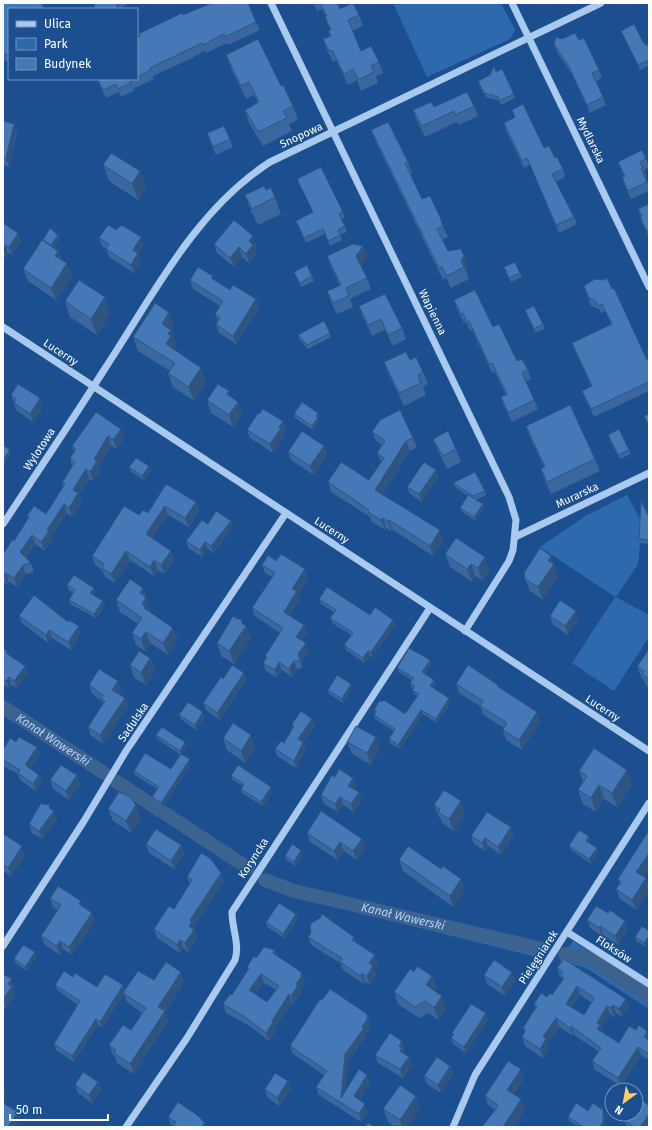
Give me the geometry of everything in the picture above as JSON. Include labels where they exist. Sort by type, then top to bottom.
[{"type":"street","name":"Wapienna","points":[[271,3],[509,497],[516,520],[513,550],[509,561],[465,632]]},
{"type":"street","name":"Mydlarska","points":[[512,3],[649,287]]},
{"type":"street","name":"Snopowa","points":[[93,387],[159,282],[203,220],[249,175],[270,162],[601,3]]},
{"type":"street","name":"Lucerny","points":[[3,327],[465,632],[648,749]]},
{"type":"street","name":"Wylotowa","points":[[3,524],[93,387]]},
{"type":"street","name":"Murarska","points":[[515,537],[649,473]]},
{"type":"street","name":"Sadulska","points":[[3,946],[126,751],[286,513]]},
{"type":"street","name":"Koryncka","points":[[126,1127],[187,1038],[235,960],[238,950],[232,923],[232,912],[430,608]]},
{"type":"street","name":"Pielęgniarek","points":[[453,1127],[476,1075],[649,803]]},
{"type":"street","name":"Floksów","points":[[567,932],[649,984]]},
{"type":"green space","points":[[393,3],[501,3],[515,30],[510,39],[427,77]]},
{"type":"green space","points":[[627,495],[642,523],[638,564],[616,597],[649,615],[649,637],[614,691],[572,663],[615,597],[540,547],[587,515]]},
{"type":"green space","points":[[3,702],[17,711],[19,709],[107,769],[101,779],[3,713]]},
{"type":"green space","points":[[121,780],[252,864],[245,874],[158,815],[157,817],[116,788]]},
{"type":"green space","points":[[264,874],[295,887],[549,945],[541,958],[335,907],[291,895],[260,880]]},
{"type":"green space","points":[[573,941],[649,988],[649,1009],[586,968],[560,961]]},
{"type":"building","points":[[3,3],[43,3],[42,8],[8,8],[8,54],[3,54]]},
{"type":"building","points":[[93,3],[121,3],[116,6],[117,8],[96,8]]},
{"type":"building","points":[[212,3],[248,3],[256,22],[225,37],[224,34],[203,45],[202,43],[150,68],[151,70],[138,76],[138,37],[140,36],[138,34],[182,13],[183,15]]},
{"type":"building","points":[[320,3],[337,3],[340,9],[353,3],[359,15],[348,20],[361,51],[371,46],[379,62],[371,66],[374,72],[358,80],[353,69],[344,74],[332,50],[329,51],[323,39],[331,36],[328,31],[331,30],[325,17],[327,16]]},
{"type":"building","points":[[634,24],[645,45],[647,44],[649,48],[649,60],[638,65],[621,31]]},
{"type":"building","points":[[575,33],[579,40],[584,38],[599,70],[592,73],[603,97],[587,105],[568,65],[554,44],[556,37],[562,39]]},
{"type":"building","points":[[258,39],[281,86],[283,85],[293,106],[283,111],[287,118],[258,132],[245,110],[259,102],[249,82],[241,86],[226,55]]},
{"type":"building","points":[[494,66],[496,72],[502,69],[514,94],[499,101],[498,97],[484,93],[478,81],[490,75]]},
{"type":"building","points":[[98,80],[132,80],[130,81],[131,83],[118,89],[116,84],[103,90]]},
{"type":"building","points":[[467,92],[474,106],[455,115],[454,111],[422,126],[413,110],[431,102],[434,107]]},
{"type":"building","points":[[523,104],[544,148],[549,146],[563,169],[552,174],[574,217],[556,225],[527,158],[522,161],[504,123],[515,117],[512,110]]},
{"type":"building","points":[[3,121],[14,124],[6,158],[3,158]]},
{"type":"building","points":[[388,122],[408,162],[405,163],[422,199],[430,196],[440,217],[443,226],[437,229],[448,251],[461,249],[464,256],[461,261],[464,267],[447,276],[442,267],[439,268],[371,130]]},
{"type":"building","points":[[224,126],[230,139],[213,147],[207,133]]},
{"type":"building","points":[[642,150],[646,159],[640,162],[647,182],[628,191],[622,177],[625,176],[618,162]]},
{"type":"building","points":[[111,153],[140,171],[132,184],[103,165]]},
{"type":"building","points":[[321,167],[343,212],[339,214],[345,226],[338,230],[340,235],[328,241],[323,229],[304,238],[296,221],[313,212],[297,179]]},
{"type":"building","points":[[264,186],[266,190],[271,188],[275,197],[252,209],[245,195]]},
{"type":"building","points":[[649,204],[649,231],[647,232],[638,209]]},
{"type":"building","points":[[234,220],[253,236],[249,241],[253,245],[246,254],[239,247],[230,258],[214,244]]},
{"type":"building","points":[[3,223],[18,233],[9,247],[5,245],[3,249]]},
{"type":"building","points":[[108,225],[116,230],[122,225],[141,237],[133,250],[138,253],[131,265],[106,249],[109,244],[99,238]]},
{"type":"building","points":[[50,228],[58,235],[51,245],[43,240]]},
{"type":"building","points":[[42,240],[58,251],[55,256],[67,263],[51,288],[23,269]]},
{"type":"building","points":[[353,244],[363,246],[356,256],[367,278],[346,288],[349,296],[333,303],[327,291],[341,285],[327,256]]},
{"type":"building","points":[[515,262],[520,273],[509,278],[504,267]]},
{"type":"building","points":[[307,265],[312,276],[300,283],[294,272]]},
{"type":"building","points":[[198,267],[213,276],[211,278],[230,290],[233,285],[256,299],[233,336],[216,324],[220,318],[215,314],[223,301],[190,280]]},
{"type":"building","points":[[607,278],[612,289],[614,288],[647,360],[649,359],[649,382],[591,409],[582,391],[592,386],[572,343],[612,324],[602,304],[598,306],[596,301],[589,298],[584,286],[595,279],[603,280]]},
{"type":"building","points":[[79,280],[105,297],[91,319],[65,301]]},
{"type":"building","points":[[475,290],[493,327],[499,324],[517,361],[522,359],[528,370],[522,373],[534,400],[508,413],[501,397],[507,394],[492,363],[489,364],[469,321],[467,322],[463,313],[461,314],[454,300]]},
{"type":"building","points":[[385,294],[402,328],[388,335],[381,319],[368,325],[359,306]]},
{"type":"building","points":[[155,303],[169,312],[162,324],[171,330],[168,334],[171,336],[166,344],[201,368],[188,387],[168,373],[175,363],[133,337]]},
{"type":"building","points":[[534,306],[543,324],[534,329],[525,310]]},
{"type":"building","points":[[324,321],[330,333],[307,345],[298,335]]},
{"type":"building","points":[[406,352],[410,360],[416,357],[423,372],[418,375],[421,383],[399,393],[384,362]]},
{"type":"building","points":[[18,384],[40,398],[30,414],[14,403],[16,399],[11,395]]},
{"type":"building","points":[[218,384],[229,391],[227,394],[238,402],[229,415],[207,400]]},
{"type":"building","points":[[302,402],[318,413],[316,416],[318,418],[312,426],[294,414]]},
{"type":"building","points":[[570,405],[595,459],[547,482],[541,469],[545,467],[526,426]]},
{"type":"building","points":[[263,409],[283,421],[279,427],[281,428],[270,444],[247,430],[258,413],[259,414]]},
{"type":"building","points":[[400,410],[413,438],[406,441],[375,490],[440,530],[430,546],[389,520],[388,522],[383,518],[381,520],[368,512],[369,510],[328,482],[341,462],[369,480],[384,458],[377,453],[385,441],[372,432],[380,420]]},
{"type":"building","points":[[96,412],[121,429],[113,440],[108,436],[94,459],[97,461],[90,472],[86,469],[73,490],[78,493],[69,508],[64,504],[41,542],[32,535],[20,552],[31,563],[23,565],[14,578],[6,573],[3,575],[3,554],[13,539],[14,541],[34,506],[46,514],[65,484],[62,483],[75,462],[70,458],[76,449],[72,446]]},
{"type":"building","points":[[649,414],[649,426],[644,416]]},
{"type":"building","points":[[619,429],[629,450],[618,455],[608,435]]},
{"type":"building","points":[[302,431],[324,446],[310,466],[288,452]]},
{"type":"building","points":[[448,431],[456,449],[443,456],[433,439]]},
{"type":"building","points":[[3,445],[10,450],[4,458],[3,457]]},
{"type":"building","points":[[136,458],[149,466],[142,476],[129,467]]},
{"type":"building","points":[[424,462],[436,470],[419,494],[407,487]]},
{"type":"building","points":[[475,472],[485,491],[473,496],[453,483]]},
{"type":"building","points":[[166,484],[196,502],[185,518],[165,506],[146,534],[171,551],[161,565],[154,560],[150,567],[126,551],[111,574],[102,568],[104,564],[92,556],[124,506],[139,515],[143,510],[148,513]]},
{"type":"building","points":[[468,495],[483,504],[474,517],[460,508]]},
{"type":"building","points":[[641,501],[649,517],[649,540],[639,539]]},
{"type":"building","points":[[216,511],[231,521],[211,546],[205,542],[200,550],[186,541],[202,520],[208,524]]},
{"type":"building","points":[[456,538],[485,557],[478,568],[471,564],[467,569],[445,554]]},
{"type":"building","points":[[540,548],[551,556],[548,561],[554,564],[538,587],[525,579],[524,573]]},
{"type":"building","points":[[281,554],[305,569],[292,589],[297,591],[284,612],[304,625],[296,637],[306,643],[298,654],[300,660],[294,661],[289,669],[279,662],[275,670],[263,663],[267,657],[265,656],[283,628],[252,608],[275,573],[262,565],[268,555],[276,561]]},
{"type":"building","points":[[74,575],[94,588],[90,593],[103,601],[94,614],[69,600],[75,590],[67,585]]},
{"type":"building","points":[[130,579],[143,588],[140,593],[146,597],[142,604],[145,606],[144,608],[173,628],[163,643],[146,632],[141,639],[132,633],[142,618],[116,600]]},
{"type":"building","points":[[327,587],[370,615],[375,607],[393,620],[371,652],[368,651],[363,658],[344,645],[353,633],[330,618],[336,610],[319,599]]},
{"type":"building","points":[[34,595],[68,622],[69,620],[79,626],[68,642],[49,630],[46,635],[19,616]]},
{"type":"building","points":[[560,600],[576,611],[565,626],[550,616]]},
{"type":"building","points":[[233,616],[237,619],[241,619],[242,623],[246,626],[229,651],[217,643]]},
{"type":"building","points":[[3,648],[7,651],[6,653],[25,666],[14,681],[9,677],[6,681],[3,679]]},
{"type":"building","points":[[409,648],[430,660],[422,672],[434,680],[430,686],[449,698],[436,719],[421,710],[398,745],[389,739],[395,729],[374,715],[376,711],[374,710],[380,700],[382,702],[384,700],[405,714],[419,694],[412,690],[415,686],[410,683],[414,678],[397,668]]},
{"type":"building","points":[[649,649],[649,679],[642,674],[644,671],[637,667]]},
{"type":"building","points":[[139,651],[150,658],[141,673],[130,665]]},
{"type":"building","points":[[232,665],[244,673],[217,713],[203,703],[221,677],[223,679]]},
{"type":"building","points":[[468,665],[537,712],[519,740],[503,730],[507,723],[480,706],[483,701],[456,684]]},
{"type":"building","points":[[99,669],[118,681],[112,690],[125,698],[100,735],[88,727],[105,701],[101,698],[103,695],[89,685]]},
{"type":"building","points":[[337,675],[351,684],[342,699],[328,690]]},
{"type":"building","points":[[188,702],[203,712],[195,725],[179,715]]},
{"type":"building","points":[[301,711],[312,719],[298,739],[303,742],[294,761],[275,749],[281,741],[284,743],[294,726],[292,724]]},
{"type":"building","points":[[233,723],[251,735],[241,751],[223,738]]},
{"type":"building","points":[[356,726],[376,737],[367,753],[347,742]]},
{"type":"building","points":[[162,727],[185,742],[180,751],[156,735]]},
{"type":"building","points":[[19,737],[37,747],[25,765],[39,775],[33,784],[18,773],[20,770],[3,760],[3,750],[10,738],[16,742]]},
{"type":"building","points":[[594,748],[627,770],[612,793],[599,785],[591,798],[578,790],[587,776],[579,771]]},
{"type":"building","points":[[145,753],[171,769],[181,754],[190,759],[161,803],[152,797],[159,787],[134,771]]},
{"type":"building","points":[[61,765],[77,775],[66,791],[50,780]]},
{"type":"building","points":[[238,765],[271,787],[261,802],[241,789],[244,784],[231,776]]},
{"type":"building","points":[[339,769],[353,778],[348,786],[359,792],[351,804],[340,797],[335,804],[321,795],[332,775],[335,777]]},
{"type":"building","points":[[444,790],[461,801],[449,819],[438,812],[440,809],[434,805]]},
{"type":"building","points":[[119,792],[129,796],[136,805],[126,821],[108,809]]},
{"type":"building","points":[[41,803],[45,805],[49,804],[50,809],[54,811],[39,831],[29,824]]},
{"type":"building","points":[[321,811],[362,839],[353,851],[340,842],[334,851],[307,833]]},
{"type":"building","points":[[487,812],[511,827],[498,847],[485,838],[482,843],[471,836]]},
{"type":"building","points":[[156,829],[181,845],[171,861],[146,844]]},
{"type":"building","points":[[579,830],[589,836],[586,841],[597,848],[589,859],[569,846]]},
{"type":"building","points":[[649,830],[649,853],[636,872],[646,878],[632,900],[616,889],[621,882],[618,879]]},
{"type":"building","points":[[5,835],[22,846],[8,868],[3,864],[3,837]]},
{"type":"building","points":[[292,844],[301,850],[294,862],[285,856]]},
{"type":"building","points":[[408,846],[441,869],[443,866],[461,879],[450,896],[399,860]]},
{"type":"building","points":[[201,853],[210,858],[221,873],[190,920],[192,922],[189,926],[194,930],[185,943],[180,940],[177,945],[154,929],[169,906],[174,909],[192,880],[187,877]]},
{"type":"building","points":[[58,886],[81,901],[79,904],[92,913],[69,947],[60,941],[57,946],[41,936],[61,905],[50,899]]},
{"type":"building","points":[[279,903],[296,914],[283,934],[266,922]]},
{"type":"building","points":[[596,906],[608,913],[610,910],[625,921],[615,936],[600,926],[599,928],[587,920]]},
{"type":"building","points":[[322,914],[354,937],[352,940],[375,955],[369,963],[373,966],[367,976],[362,973],[361,976],[340,962],[342,958],[308,937],[311,933],[310,924],[320,918]]},
{"type":"building","points":[[642,926],[649,931],[649,936],[644,943],[635,937]]},
{"type":"building","points":[[23,945],[35,952],[25,967],[14,959]]},
{"type":"building","points":[[264,947],[275,950],[273,953],[301,972],[301,977],[296,984],[298,985],[291,996],[289,994],[266,1033],[245,1017],[223,1004],[230,994],[232,995],[249,968],[247,967],[254,956],[256,958]],"holes":[[[261,974],[279,986],[267,1002],[249,990]]]},
{"type":"building","points":[[564,959],[626,999],[619,1009],[613,1005],[611,1008],[607,1006],[597,1023],[600,1025],[597,1029],[619,1043],[629,1026],[636,1030],[639,1025],[647,1031],[644,1037],[649,1040],[649,1054],[638,1047],[618,1078],[592,1061],[601,1048],[571,1026],[570,1028],[556,1018],[543,1037],[546,1039],[540,1049],[522,1037],[526,1030],[523,1028],[537,1006],[534,1004],[541,993],[547,997],[550,993],[552,995],[564,978],[561,976],[563,972],[557,968]],"holes":[[[577,986],[594,998],[584,1015],[566,1004]]]},
{"type":"building","points":[[494,960],[512,972],[502,987],[484,975]]},
{"type":"building","points":[[166,962],[181,972],[158,1007],[165,1011],[130,1064],[114,1053],[116,1050],[109,1045],[123,1025],[131,1030],[146,1008],[123,993],[138,971],[154,980]]},
{"type":"building","points":[[417,966],[432,976],[426,985],[442,996],[434,1008],[425,1001],[415,1007],[394,992],[410,969],[414,972]]},
{"type":"building","points":[[64,971],[73,977],[75,973],[97,987],[105,974],[123,985],[100,1022],[96,1019],[72,1056],[54,1044],[80,1001],[55,985]]},
{"type":"building","points":[[3,974],[12,979],[8,984],[12,986],[3,1000]]},
{"type":"building","points":[[330,989],[367,1014],[367,1019],[362,1027],[364,1028],[345,1054],[341,1098],[359,1069],[367,1075],[354,1096],[365,1104],[359,1114],[316,1087],[327,1071],[290,1046],[320,999],[322,1000]]},
{"type":"building","points":[[471,1004],[486,1013],[464,1047],[451,1038],[454,1034],[452,1033]]},
{"type":"building","points":[[390,1033],[402,1041],[399,1046],[402,1048],[400,1051],[409,1057],[400,1069],[375,1055]]},
{"type":"building","points":[[437,1057],[450,1066],[438,1085],[424,1076]]},
{"type":"building","points":[[508,1061],[521,1069],[507,1090],[521,1099],[503,1127],[482,1127],[498,1106],[485,1096]]},
{"type":"building","points":[[83,1072],[98,1082],[89,1095],[75,1085]]},
{"type":"building","points":[[275,1073],[288,1081],[277,1098],[265,1089]]},
{"type":"building","points":[[400,1085],[416,1096],[400,1120],[383,1109]]},
{"type":"building","points":[[178,1102],[197,1115],[205,1123],[203,1124],[204,1127],[172,1127],[176,1122],[168,1117]]},
{"type":"building","points":[[644,1102],[649,1105],[649,1114],[644,1121]]},
{"type":"building","points":[[3,1103],[18,1112],[8,1127],[3,1126]]},
{"type":"building","points":[[576,1103],[588,1111],[593,1103],[603,1110],[603,1122],[600,1127],[584,1127],[568,1117]]},
{"type":"building","points":[[627,1122],[643,1122],[640,1127],[635,1127]]},
{"type":"building","points":[[368,1123],[374,1127],[365,1127]]},
{"type":"waterway","name":"Kanał Wawerski","points":[[3,707],[104,773]]},
{"type":"waterway","name":"Kanał Wawerski","points":[[117,782],[248,868]]},
{"type":"waterway","name":"Kanał Wawerski","points":[[265,880],[294,891],[542,949]]},
{"type":"waterway","name":"Kanał Wawerski","points":[[565,954],[589,958],[649,997]]}]
